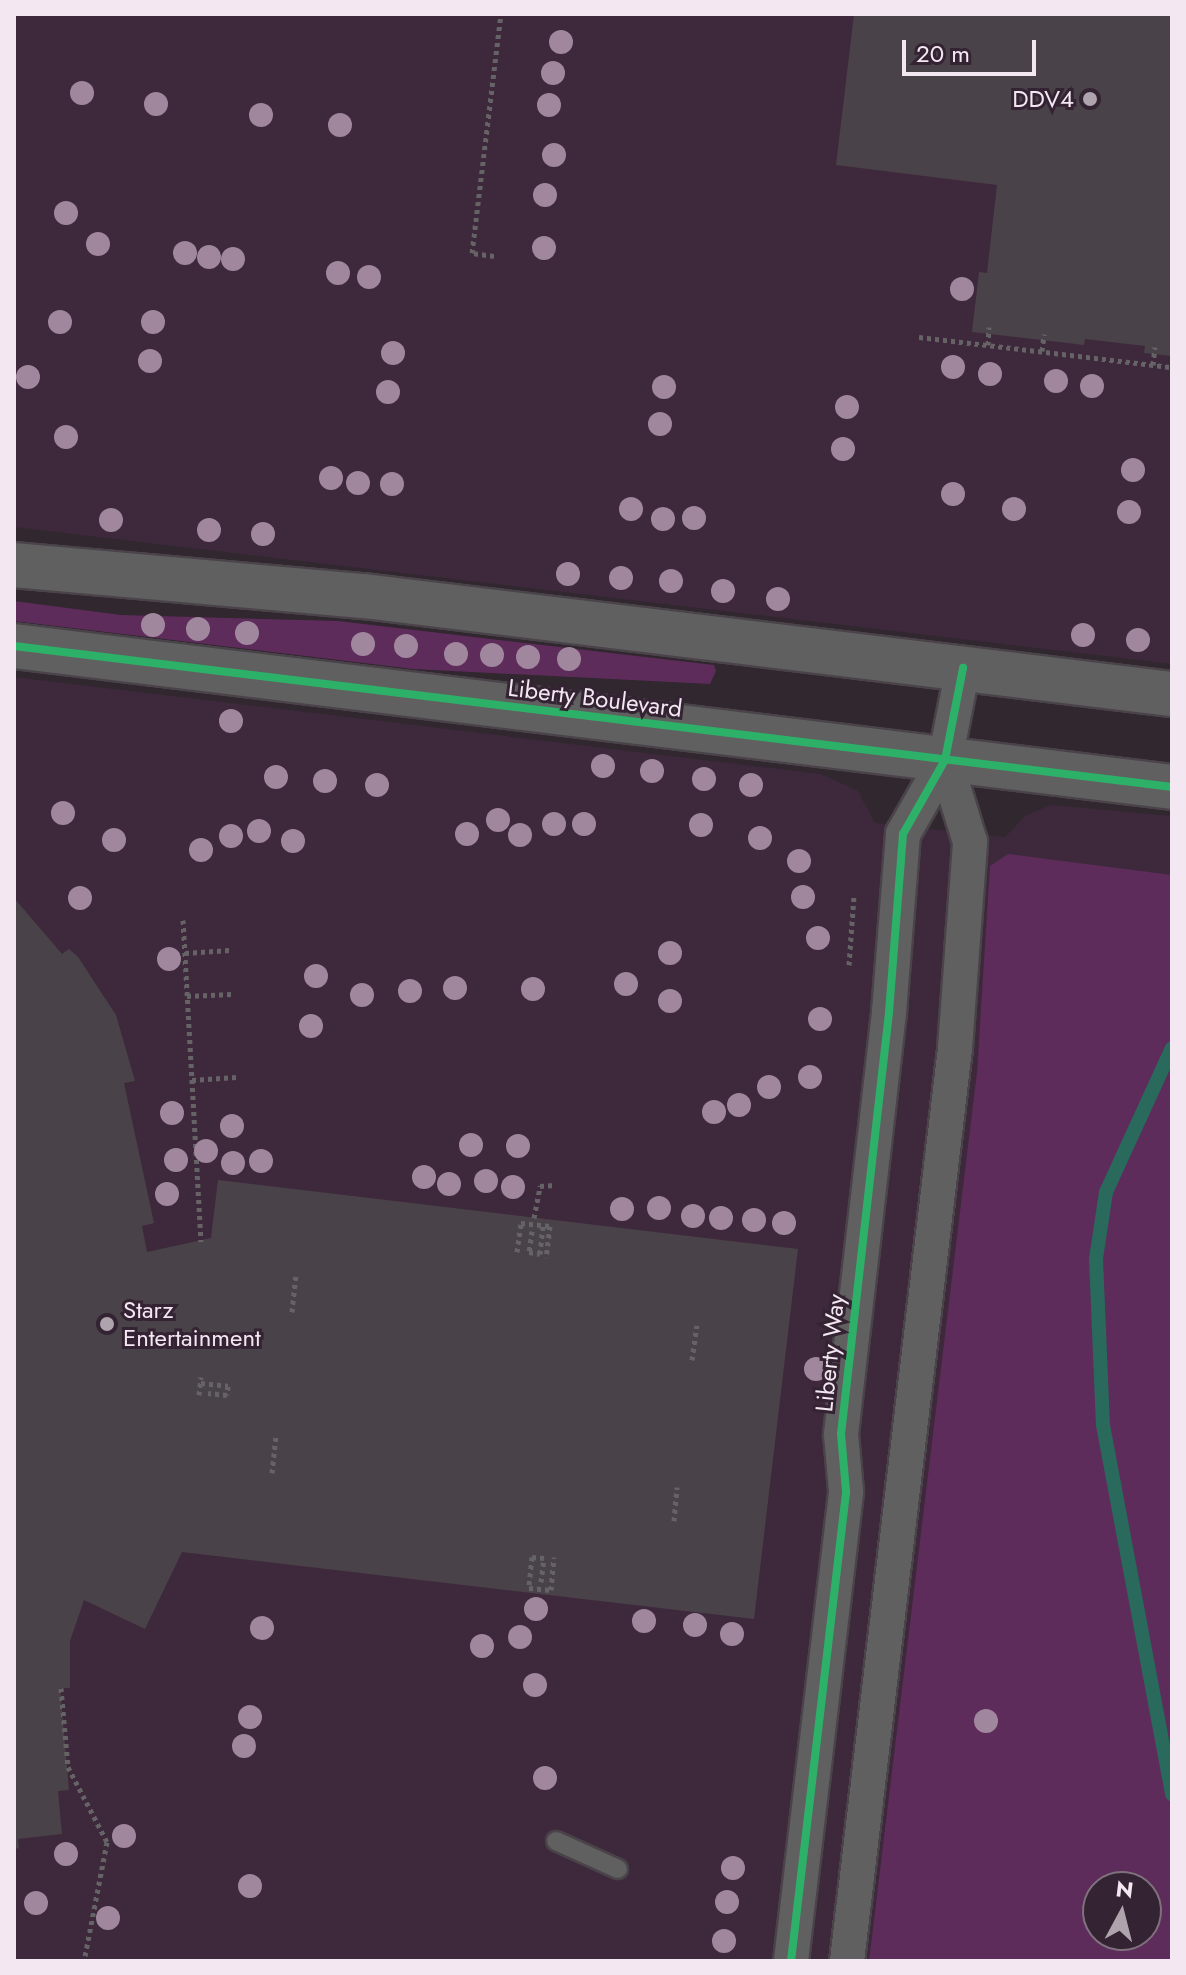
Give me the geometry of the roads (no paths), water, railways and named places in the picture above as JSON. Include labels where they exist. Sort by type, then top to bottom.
[{"type":"street","points":[[14,565],[350,594],[1172,694]]},
{"type":"street","name":"Liberty Boulevard","points":[[14,646],[1172,787]]},
{"type":"street","points":[[847,1961],[955,1048],[970,842],[945,760],[963,668]]},
{"type":"street","name":"Liberty Way","points":[[791,1961],[846,1491],[841,1434],[889,1012],[903,834],[945,760]]},
{"type":"lane","points":[[556,1841],[618,1869]]},
{"type":"waterway","points":[[1172,1048],[1106,1192],[1096,1259],[1103,1425],[1172,1795]]},
{"type":"place","name":"DDV4","points":[[1090,99]]},
{"type":"place","name":"Starz Entertainment","points":[[107,1324]]}]
